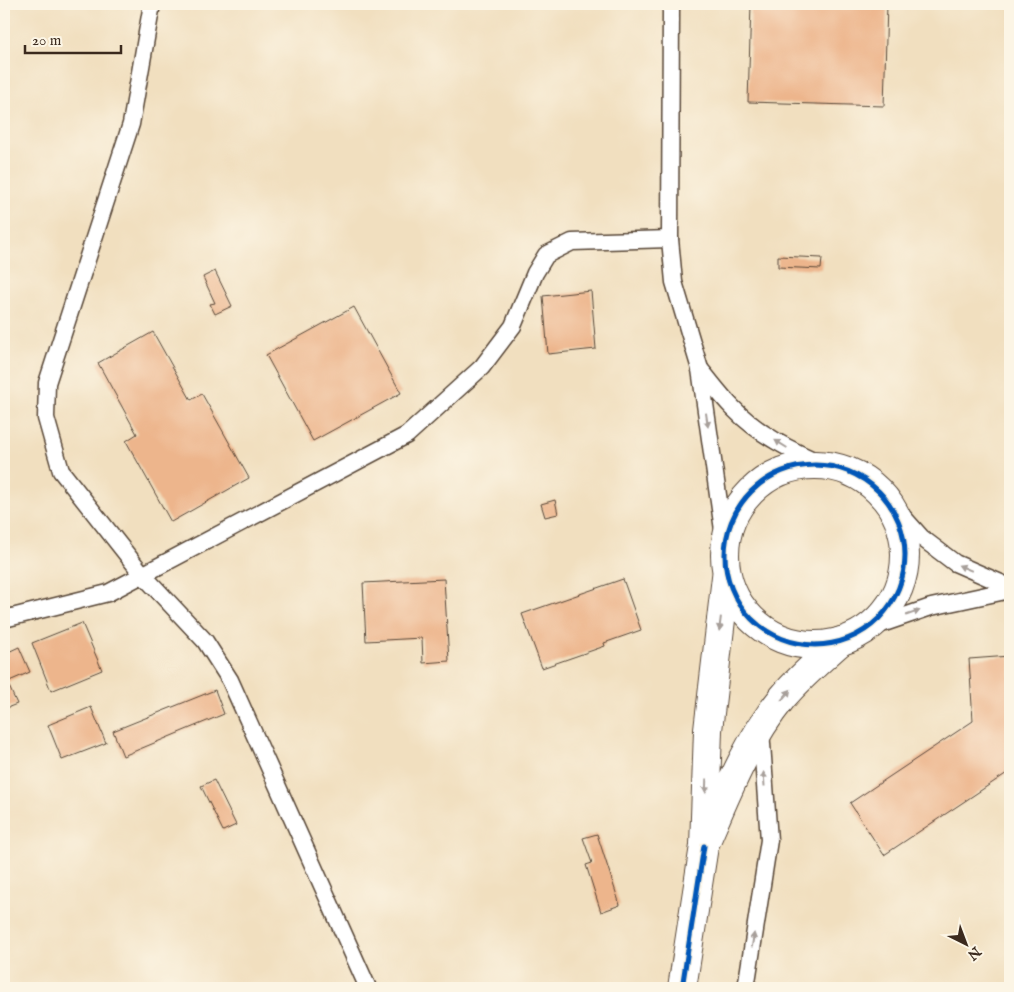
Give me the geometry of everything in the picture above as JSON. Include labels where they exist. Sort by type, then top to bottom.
[{"type":"street","points":[[682,988],[704,846],[708,730],[726,576],[724,544],[733,514],[752,488],[779,471],[810,464],[825,465],[841,467],[869,481],[889,501],[902,527],[906,555],[901,584],[887,608],[867,629],[841,641],[813,646],[785,640],[760,627],[738,604],[726,576]]},
{"type":"street","points":[[704,846],[737,771],[761,729],[784,697],[841,641]]},
{"type":"lane","points":[[152,4],[131,124],[48,384],[46,418],[61,471],[143,575],[205,641],[230,680],[368,988]]},
{"type":"lane","points":[[671,4],[670,239],[674,282],[700,370],[724,544]]},
{"type":"lane","points":[[4,619],[108,593],[407,435],[482,367],[513,326],[535,273],[546,256],[572,242],[670,239]]},
{"type":"lane","points":[[700,370],[733,408],[758,430],[791,450],[825,465]]},
{"type":"lane","points":[[889,501],[922,538],[955,563],[1010,588]]},
{"type":"lane","points":[[867,629],[931,607],[1010,588]]},
{"type":"lane","points":[[746,988],[769,840],[761,729]]},
{"type":"building","points":[[751,4],[887,4],[884,106],[748,102]]},
{"type":"building","points":[[778,256],[822,258],[821,269],[778,267]]},
{"type":"building","points":[[215,271],[232,306],[215,314],[210,304],[215,303],[203,277]]},
{"type":"building","points":[[591,291],[596,349],[548,354],[543,296]]},
{"type":"building","points":[[354,307],[401,393],[313,441],[266,355]]},
{"type":"building","points":[[153,332],[191,400],[202,394],[249,478],[171,522],[126,441],[137,434],[98,363]]},
{"type":"building","points":[[555,500],[558,514],[545,517],[541,504]]},
{"type":"building","points":[[444,579],[449,661],[423,663],[422,638],[366,641],[363,583]]},
{"type":"building","points":[[623,579],[641,630],[604,643],[605,646],[542,668],[522,614]]},
{"type":"building","points":[[82,623],[102,670],[51,691],[32,643]]},
{"type":"building","points":[[19,647],[30,672],[7,682],[17,704],[4,709],[4,654]]},
{"type":"building","points":[[1010,656],[1010,774],[1007,773],[884,855],[850,803],[973,721],[969,659]]},
{"type":"building","points":[[215,690],[224,714],[123,756],[113,731]]},
{"type":"building","points":[[91,707],[106,743],[62,760],[48,725]]},
{"type":"building","points":[[214,780],[236,825],[223,831],[201,786]]},
{"type":"building","points":[[597,834],[620,905],[601,912],[586,865],[592,863],[583,838]]},
{"type":"cycle path","points":[[806,465],[824,465],[849,472],[865,480],[879,491],[890,505],[898,521],[905,546],[905,555],[905,564],[898,589],[890,605],[879,619],[865,630],[841,641],[824,645],[806,645],[789,641],[765,630],[745,612],[729,581],[725,564],[725,546],[729,529],[740,505],[758,485],[789,469],[806,465]]},
{"type":"cycle path","points":[[682,988],[704,846]]}]
